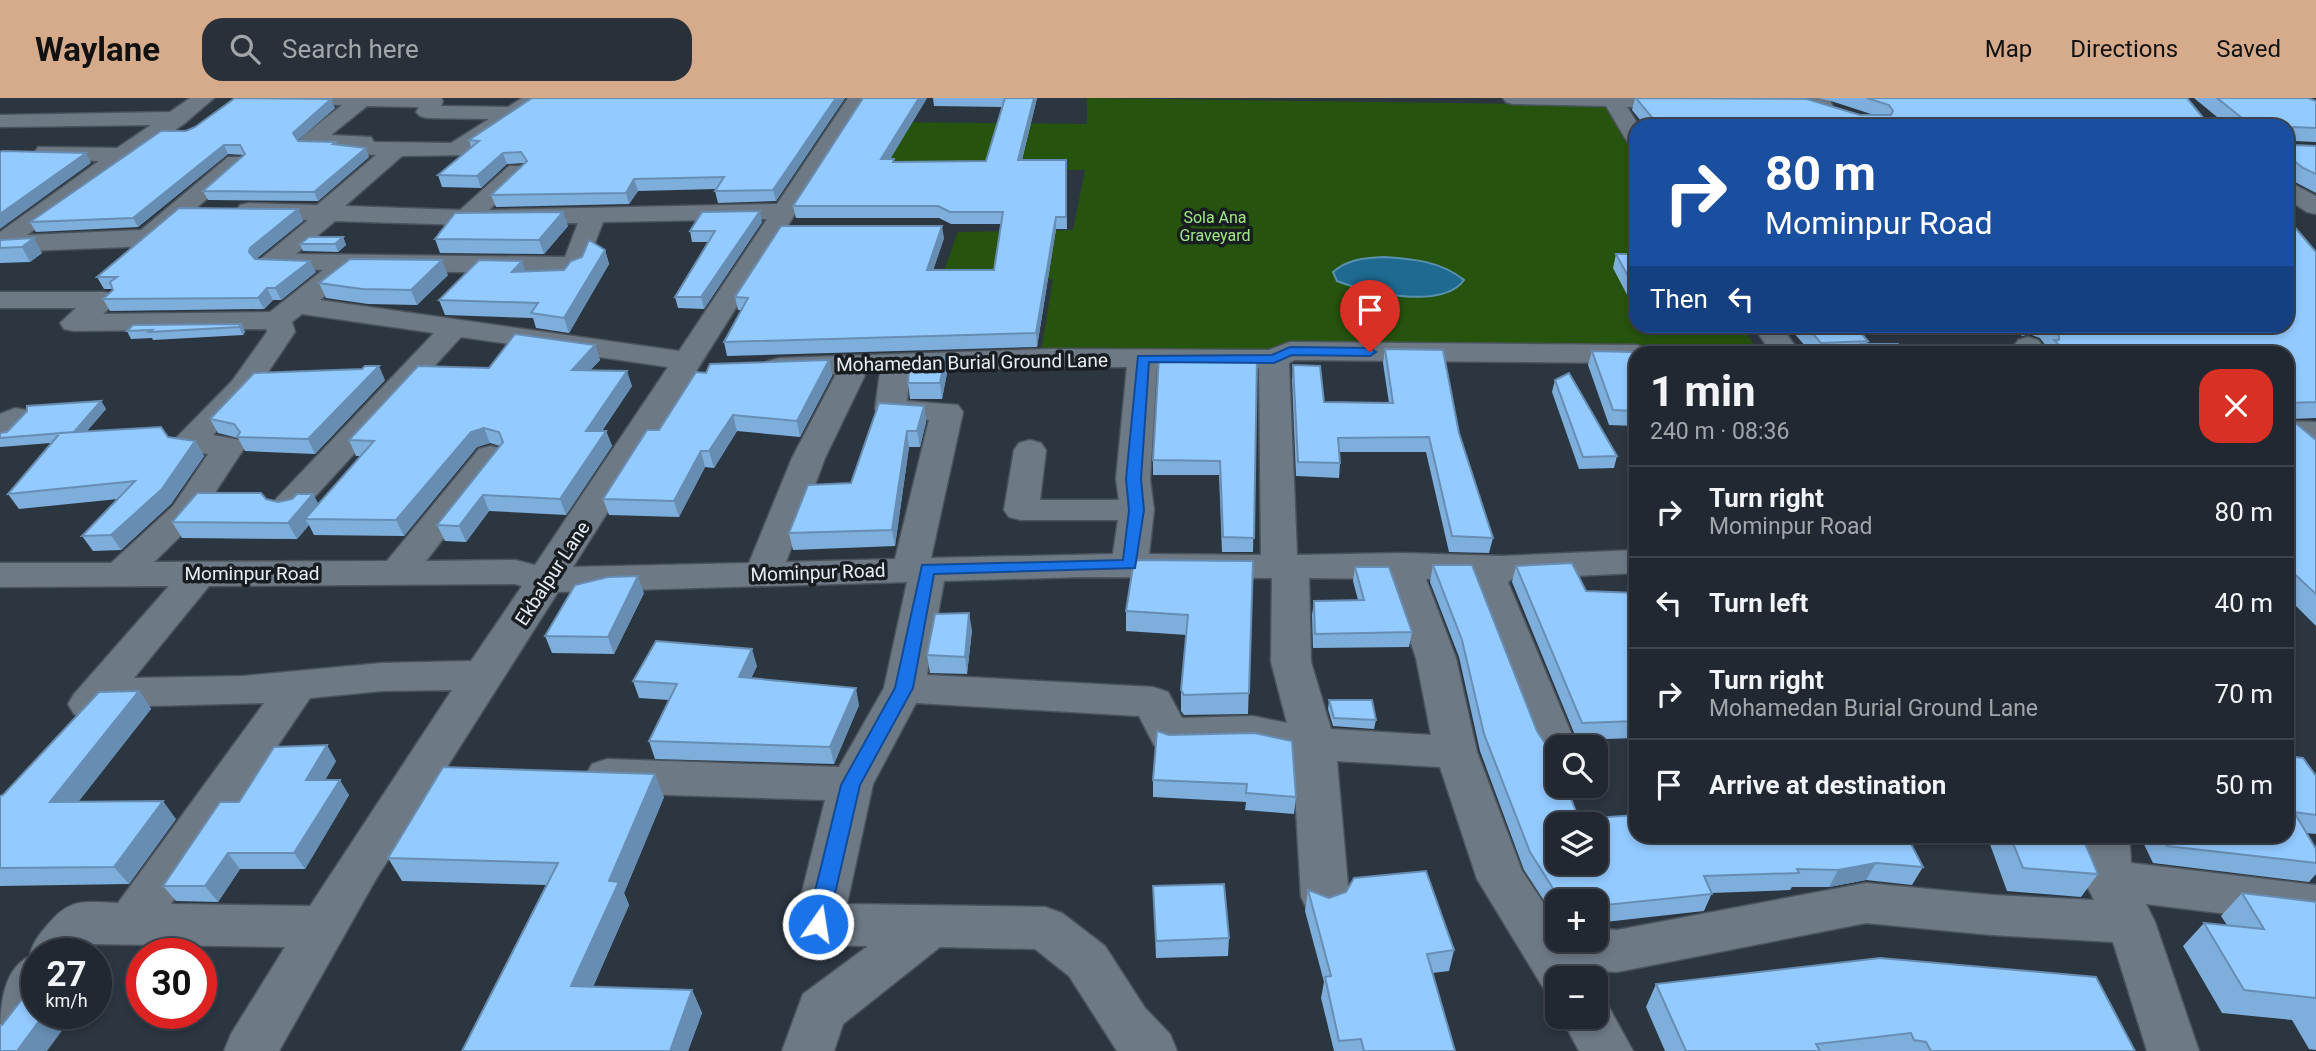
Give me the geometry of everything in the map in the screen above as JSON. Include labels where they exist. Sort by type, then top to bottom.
[{"type":"street","points":[[125,99],[205,98]]},
{"type":"street","points":[[148,237],[0,244],[205,98]]},
{"type":"street","points":[[293,98],[419,99],[433,101],[427,112],[512,113]]},
{"type":"street","points":[[363,99],[310,142],[363,142],[357,148],[456,150],[536,98]]},
{"type":"street","name":"Ekbalpur Lane","points":[[250,1051],[324,927],[443,771],[485,675],[547,580],[695,366],[786,223],[858,98]]},
{"type":"street","points":[[1513,98],[1704,102]]},
{"type":"street","points":[[1612,99],[1629,127]]},
{"type":"street","points":[[1815,103],[1847,114]]},
{"type":"street","points":[[0,121],[177,118]]},
{"type":"street","points":[[396,149],[325,211],[323,220],[271,262],[575,265],[594,214]]},
{"type":"street","points":[[46,152],[122,155]]},
{"type":"street","points":[[70,300],[236,162]]},
{"type":"street","points":[[466,218],[517,171]]},
{"type":"street","points":[[2294,193],[2316,207]]},
{"type":"street","points":[[178,210],[325,211],[466,218],[594,214],[786,223]]},
{"type":"street","points":[[121,574],[185,513],[229,447],[188,442],[243,387],[281,332],[288,312],[350,262]]},
{"type":"street","points":[[288,506],[476,264]]},
{"type":"street","points":[[0,300],[104,300],[74,323],[288,312],[440,312],[695,366]]},
{"type":"street","name":"Mohamedan Burial Ground Lane","points":[[754,367],[1048,358],[1274,359],[1290,351],[1629,354]]},
{"type":"street","points":[[1130,565],[1137,510],[1133,479],[1143,359]]},
{"type":"street","points":[[1274,359],[1291,662],[1314,744],[1325,897]]},
{"type":"street","points":[[897,364],[891,409],[947,412],[919,569],[904,688],[850,785],[818,924],[1045,928],[1087,961],[1127,1025],[1151,1051]]},
{"type":"street","points":[[764,573],[812,450],[844,394],[854,365]]},
{"type":"street","points":[[2294,431],[2316,432]]},
{"type":"street","points":[[1030,450],[1021,510],[1137,510]]},
{"type":"street","points":[[398,572],[491,456]]},
{"type":"street","name":"Mominpur Road","points":[[0,575],[515,572],[547,580],[1130,565],[1402,565],[1503,568],[1629,561]]},
{"type":"street","points":[[1402,565],[1436,657],[1456,752],[1501,879],[1555,962],[1866,902],[1992,915],[2131,922]]},
{"type":"street","points":[[1503,568],[1488,578],[1551,735]]},
{"type":"street","points":[[64,731],[100,693],[200,573]]},
{"type":"street","points":[[100,693],[244,690],[382,677],[485,675]]},
{"type":"street","points":[[130,925],[298,685]]},
{"type":"street","points":[[904,688],[1153,702],[1169,734],[1253,732],[1314,744],[1456,752]]},
{"type":"street","points":[[575,775],[850,785]]},
{"type":"street","points":[[2105,858],[2316,905]]},
{"type":"street","points":[[2105,858],[2131,922],[2173,1051]]},
{"type":"street","points":[[66,938],[78,923],[324,927]]},
{"type":"street","points":[[808,1051],[821,1010],[931,926]]},
{"type":"street","points":[[0,1023],[21,996]]},
{"type":"street","points":[[1594,1029],[1607,1051]]},
{"type":"green space","name":"Sola Ana Graveyard","points":[[1087,98],[1604,105],[1629,147],[1629,333],[1746,333],[1755,346],[1296,343],[1259,352],[1041,351],[1053,279],[942,276],[958,232],[1073,230],[1085,170],[872,169],[876,122],[1087,124]]},
{"type":"water","points":[[1384,257],[1436,265],[1464,280],[1454,289],[1440,294],[1404,296],[1350,286],[1337,281],[1333,272],[1350,262]]},
{"type":"building","points":[[235,98],[331,99],[293,133],[298,141],[336,142],[333,144],[366,148],[314,192],[203,191],[245,154],[240,145],[224,145],[133,218],[30,222],[161,131],[186,131],[195,127]]},
{"type":"building","points":[[532,98],[836,98],[773,190],[715,191],[724,177],[634,179],[626,193],[491,195],[527,161],[521,152],[503,153],[477,176],[438,175],[479,141],[469,140]]},
{"type":"building","points":[[863,98],[919,98],[881,159],[894,159],[893,162],[986,161],[1005,98],[1034,98],[1018,160],[1066,160],[1066,217],[1056,217],[1036,333],[724,342],[748,298],[735,297],[781,226],[942,226],[927,270],[994,270],[1003,212],[950,212],[938,206],[793,206]]},
{"type":"building","points":[[1636,98],[1807,99],[1860,115],[1891,115],[1893,111],[1889,105],[1867,98],[2187,98],[2204,119],[1653,119]]},
{"type":"building","points":[[2217,98],[2308,98],[2316,101],[2316,128],[2294,127],[2294,119],[2243,119]]},
{"type":"building","points":[[2294,145],[2316,146],[2316,174],[2294,161]]},
{"type":"building","points":[[2,151],[86,153],[0,214]]},
{"type":"building","points":[[179,208],[298,209],[250,248],[249,252],[255,259],[310,261],[275,288],[267,288],[258,298],[103,299],[113,290],[110,282],[117,277],[97,277]]},
{"type":"building","points":[[760,211],[701,297],[675,297],[715,231],[690,231],[702,212]]},
{"type":"building","points":[[563,212],[539,240],[435,239],[455,213]]},
{"type":"building","points":[[2294,226],[2316,251],[2316,402],[2294,403],[2294,346],[2060,346],[2054,340],[2059,340],[2057,333],[2294,333]]},
{"type":"building","points":[[309,237],[343,237],[335,244],[300,244]]},
{"type":"building","points":[[34,238],[22,247],[0,248],[0,240]]},
{"type":"building","points":[[589,240],[605,250],[564,318],[531,313],[538,303],[439,300],[479,260],[522,261],[512,272],[564,270],[571,261],[582,257]]},
{"type":"building","points":[[1616,254],[1629,254],[1629,278]]},
{"type":"building","points":[[350,259],[442,260],[411,290],[362,289],[319,283]]},
{"type":"building","points":[[241,324],[239,327],[127,331],[133,325]]},
{"type":"building","points":[[1812,333],[1861,333],[1868,341],[1821,343]]},
{"type":"building","points":[[515,334],[595,345],[572,370],[627,371],[586,431],[606,431],[560,499],[483,495],[459,526],[437,525],[503,442],[499,432],[484,428],[471,432],[396,520],[305,519],[374,441],[349,440],[418,366],[489,368]]},
{"type":"building","points":[[1861,344],[1900,346],[1863,346]]},
{"type":"building","points":[[1385,349],[1443,350],[1459,433],[1493,538],[1452,536],[1429,437],[1338,438],[1340,463],[1298,462],[1293,365],[1320,366],[1324,402],[1393,403]]},
{"type":"building","points":[[1592,351],[1629,352],[1629,411],[1613,410]]},
{"type":"building","points":[[1159,356],[1257,357],[1254,538],[1223,537],[1220,461],[1153,460]]},
{"type":"building","points":[[945,357],[940,383],[908,383],[910,358]]},
{"type":"building","points":[[829,360],[797,421],[733,415],[709,451],[701,451],[674,501],[603,499],[647,430],[659,430],[696,372],[706,373],[710,364]]},
{"type":"building","points":[[365,366],[379,366],[308,439],[237,437],[240,432],[234,424],[210,419],[254,373],[362,369]]},
{"type":"building","points":[[1569,373],[1617,456],[1583,457],[1555,380]]},
{"type":"building","points":[[101,401],[74,432],[0,438],[0,433],[7,432],[27,411],[27,406]]},
{"type":"building","points":[[879,403],[924,406],[917,431],[907,431],[892,530],[789,533],[808,485],[851,483]]},
{"type":"building","points":[[2294,422],[2316,440],[2316,594],[2294,574]]},
{"type":"building","points":[[161,427],[168,437],[195,441],[162,489],[111,535],[82,536],[135,481],[8,494],[60,433]]},
{"type":"building","points":[[197,493],[261,493],[266,499],[278,502],[292,499],[297,494],[313,494],[288,523],[172,522]]},
{"type":"building","points":[[1134,560],[1253,561],[1249,693],[1184,695],[1181,690],[1188,615],[1126,611]]},
{"type":"building","points":[[1572,563],[1586,591],[1629,593],[1629,721],[1582,723],[1516,566]]},
{"type":"building","points":[[1433,565],[1472,565],[1537,731],[1545,742],[1545,798],[1571,798],[1576,812],[1545,812],[1545,875],[1608,875],[1608,817],[1629,815],[1629,843],[1911,843],[1923,867],[1876,863],[1838,870],[1797,869],[1799,873],[1704,876],[1712,894],[1608,905],[1608,889],[1553,889],[1530,852],[1484,734],[1462,640]]},
{"type":"building","points":[[1355,567],[1389,567],[1412,632],[1315,634],[1314,601],[1364,600]]},
{"type":"building","points":[[638,576],[608,637],[545,636],[575,585],[608,577]]},
{"type":"building","points":[[969,613],[965,657],[927,655],[935,614]]},
{"type":"building","points":[[656,641],[752,649],[739,677],[856,688],[830,747],[649,741],[677,684],[633,681]]},
{"type":"building","points":[[139,691],[50,802],[163,801],[114,867],[0,868],[0,796],[99,692]]},
{"type":"building","points":[[1329,700],[1372,700],[1376,720],[1334,718]]},
{"type":"building","points":[[1157,731],[1169,735],[1254,733],[1292,741],[1296,797],[1246,793],[1247,784],[1153,780]]},
{"type":"building","points":[[327,745],[306,780],[340,780],[294,853],[228,853],[205,886],[163,886],[220,802],[239,802],[274,747]]},
{"type":"building","points":[[2294,757],[2303,758],[2316,776],[2316,815],[2294,812]]},
{"type":"building","points":[[443,767],[655,774],[609,881],[619,882],[571,986],[692,990],[670,1051],[462,1051],[558,863],[388,858]]},
{"type":"building","points":[[2294,812],[2316,849],[2316,863],[2167,846],[2166,843],[2294,843]]},
{"type":"building","points":[[2013,843],[2085,843],[2098,874],[2023,868]]},
{"type":"building","points":[[1426,871],[1454,950],[1427,954],[1455,1051],[1364,1051],[1361,1039],[1339,1041],[1325,977],[1331,976],[1308,890],[1329,898],[1346,892],[1354,878]]},
{"type":"building","points":[[1224,884],[1229,938],[1156,941],[1153,886]]},
{"type":"building","points":[[2242,893],[2316,902],[2316,998],[2244,990],[2204,923],[2264,929]]},
{"type":"building","points":[[1880,958],[2096,977],[2135,1051],[1931,1051],[1926,1042],[1914,1040],[1911,1033],[1816,1044],[1820,1051],[1686,1051],[1656,984]]},
{"type":"building","points":[[21,1001],[21,1029],[33,1029],[17,1051],[0,1051],[2,1025]]},
{"type":"route","points":[[818,924],[850,785],[904,688],[928,569],[1130,565],[1137,510],[1133,479],[1143,359],[1274,359],[1290,351],[1370,352]]}]
